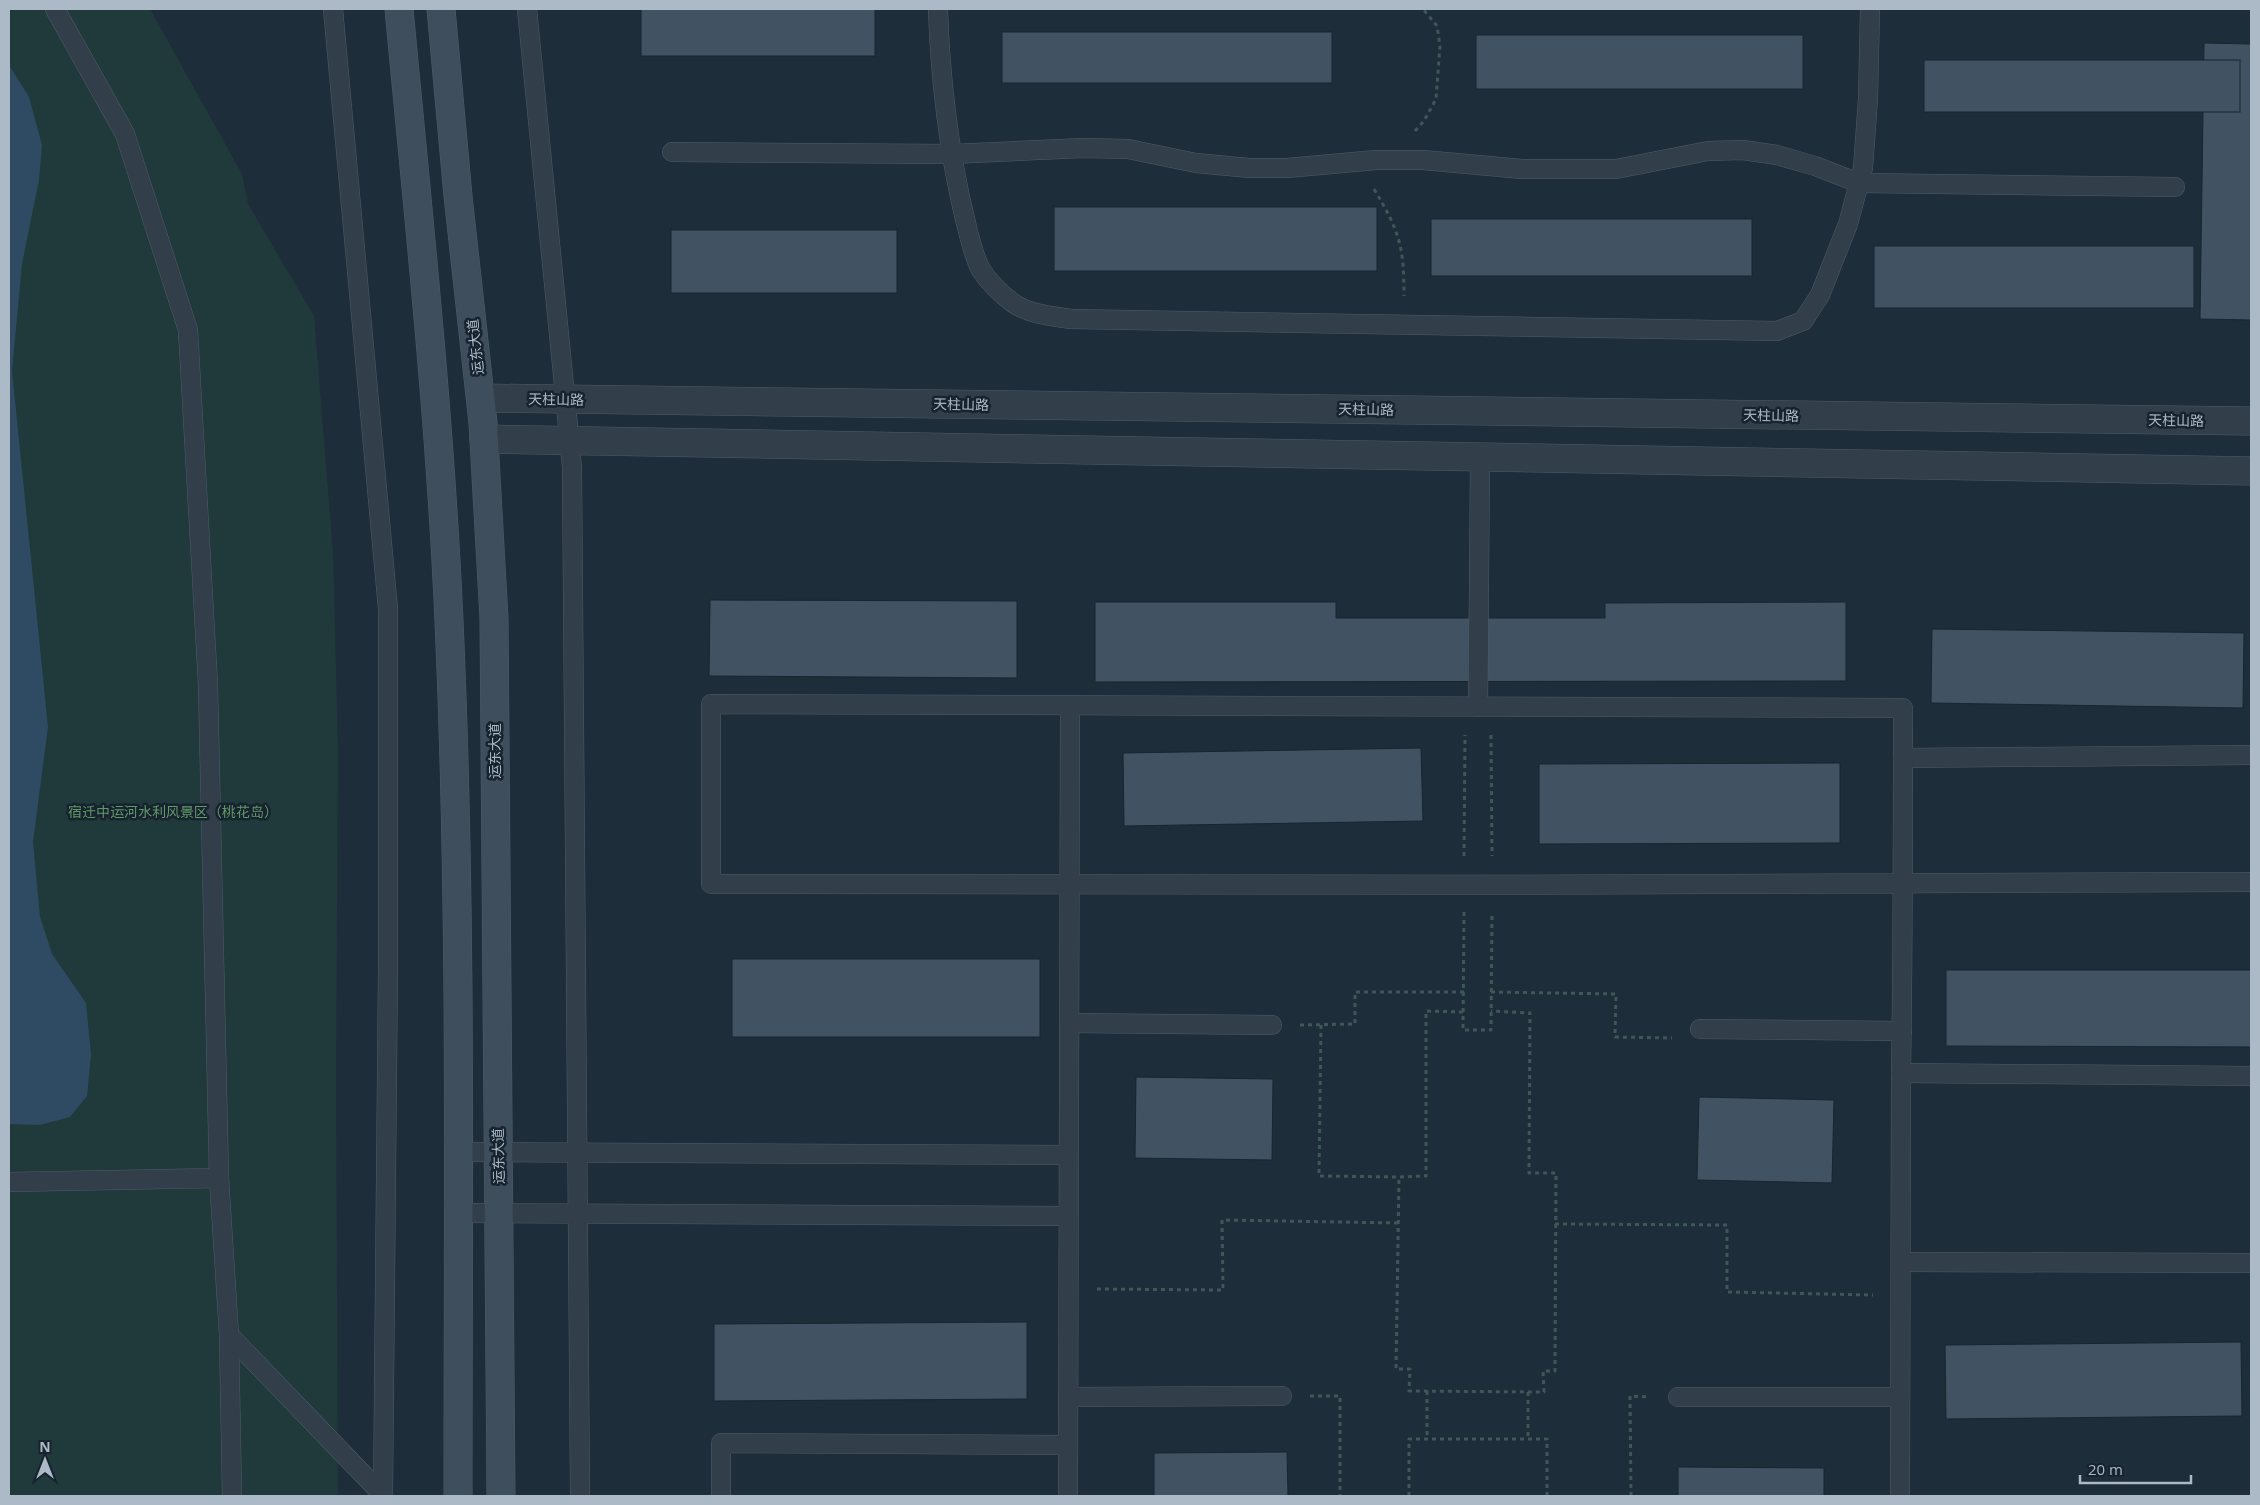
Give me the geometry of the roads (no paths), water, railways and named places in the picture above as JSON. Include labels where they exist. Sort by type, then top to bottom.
[{"type":"main road","points":[[399,9],[438,439],[449,619],[457,860],[458,1496]]},
{"type":"main road","name":"运东大道","points":[[442,9],[458,196],[481,398],[494,618],[502,1496]]},
{"type":"street","name":"天柱山路","points":[[481,398],[2251,421]]},
{"type":"street","points":[[484,439],[2251,471]]},
{"type":"lane","points":[[55,9],[125,134],[188,330],[208,685],[220,1178],[229,1335],[232,1496]]},
{"type":"lane","points":[[333,9],[388,610],[388,965],[383,1495]]},
{"type":"lane","points":[[527,9],[572,467],[580,1496]]},
{"type":"lane","points":[[938,9],[953,154],[961,202],[981,269],[994,286],[1014,304],[1038,313],[1070,319],[1777,331],[1803,321],[1820,295],[1848,224],[1863,168],[1868,99],[1870,9]]},
{"type":"lane","points":[[672,152],[953,154],[1083,148],[1128,149],[1196,163],[1249,168],[1287,168],[1376,160],[1422,160],[1522,169],[1616,169],[1708,151],[1743,150],[1777,155],[1815,166],[1859,183],[2175,187]]},
{"type":"lane","points":[[1478,707],[1480,456]]},
{"type":"lane","points":[[1900,1496],[1901,1073],[1902,1031],[1902,882],[1903,708],[711,704],[711,884],[1070,887],[1902,882],[2251,882]]},
{"type":"lane","points":[[1068,1496],[1070,705]]},
{"type":"lane","points":[[1903,758],[2251,755]]},
{"type":"lane","points":[[1069,1022],[1272,1025]]},
{"type":"lane","points":[[1700,1029],[1902,1031]]},
{"type":"lane","points":[[1901,1073],[2251,1076]]},
{"type":"lane","points":[[458,1152],[1069,1155]]},
{"type":"lane","points":[[9,1182],[220,1178]]},
{"type":"lane","points":[[458,1213],[1068,1216]]},
{"type":"lane","points":[[1901,1262],[2251,1263]]},
{"type":"lane","points":[[229,1335],[383,1495]]},
{"type":"lane","points":[[1068,1397],[1282,1396]]},
{"type":"lane","points":[[1678,1398],[1900,1397]]},
{"type":"lane","points":[[720,1496],[720,1443],[1068,1445]]},
{"type":"water","points":[[9,65],[29,97],[42,145],[39,180],[22,264],[12,371],[48,727],[33,842],[40,917],[52,954],[86,1003],[91,1055],[87,1096],[70,1117],[40,1125],[9,1124]]},
{"type":"park label","name":"宿迁中运河水利风景区（桃花岛）","points":[[173,811]]}]
